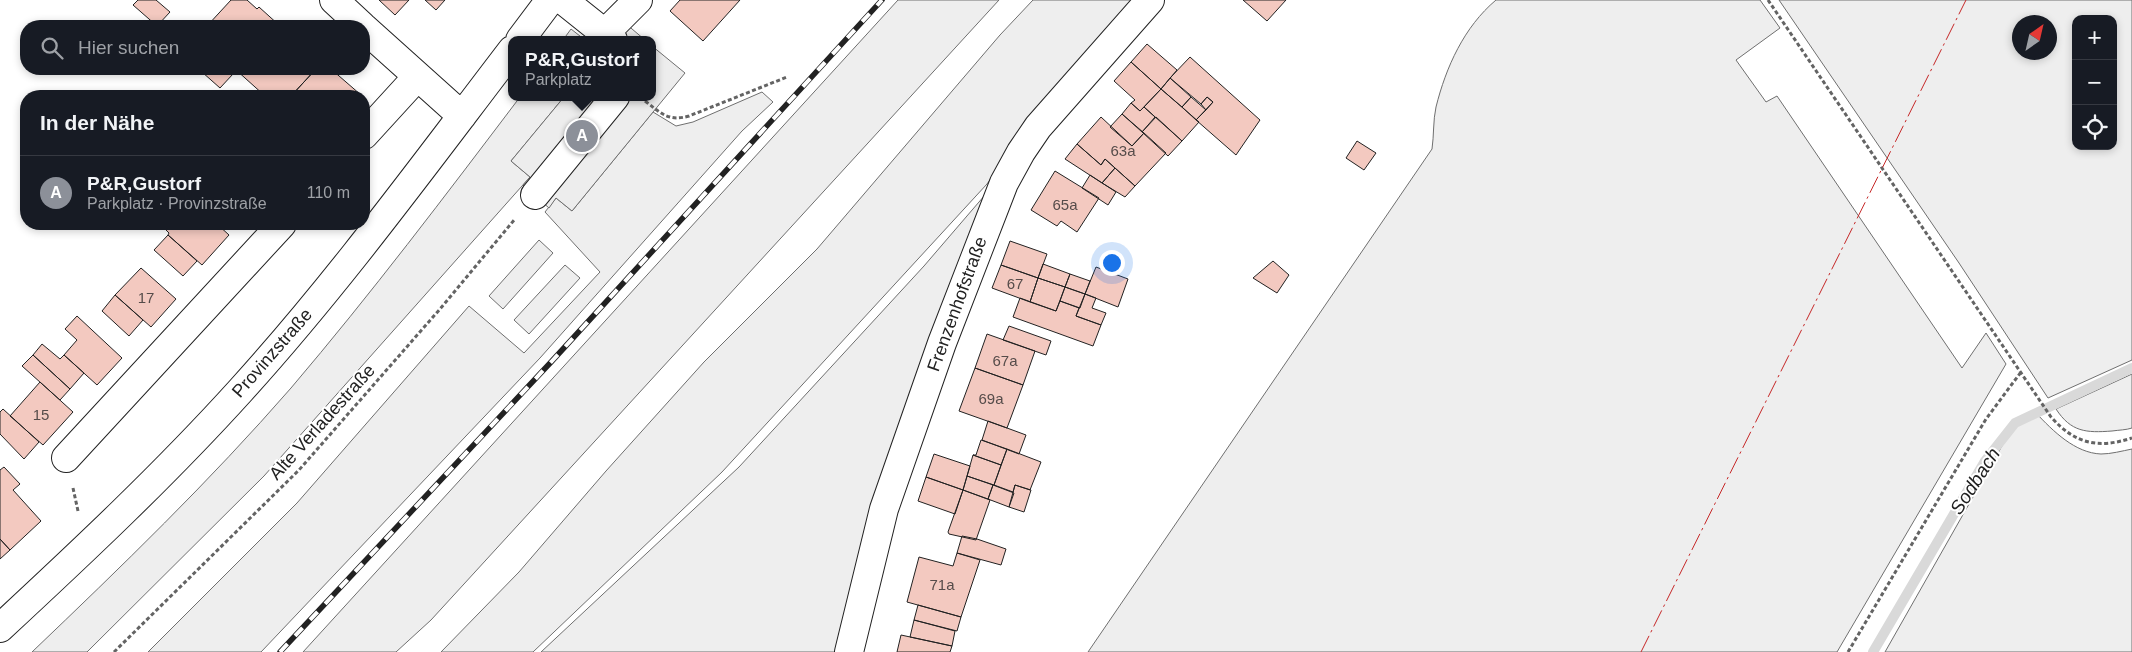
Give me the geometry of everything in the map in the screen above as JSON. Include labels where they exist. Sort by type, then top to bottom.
[{"type":"street","points":[[334,0],[355,20]]},
{"type":"street","points":[[523,36],[550,0]]},
{"type":"street","points":[[563,0],[608,36]]},
{"type":"street","points":[[610,36],[638,0]]},
{"type":"street","name":"Frenzenhofstraße","points":[[849,652],[876,538],[912,424],[1007,175],[1020,152],[1038,127],[1150,0]]},
{"type":"street","points":[[370,33],[462,116]]},
{"type":"street","name":"Provinzstraße","points":[[0,628],[156,480],[242,389],[333,281],[508,55]]},
{"type":"street","points":[[370,128],[417,77]]},
{"type":"street","points":[[535,195],[613,101]]},
{"type":"street","points":[[66,458],[276,230]]},
{"type":"path","points":[[1768,0],[2051,416],[2067,432],[2084,441],[2099,444],[2115,443],[2132,438]]},
{"type":"path","points":[[646,101],[665,116],[677,119],[787,78]]},
{"type":"path","name":"Alte Verladestraße","points":[[114,652],[299,470],[440,309],[535,195]]},
{"type":"path","points":[[1848,652],[1986,419],[2021,372]]},
{"type":"path","points":[[66,458],[86,548]]},
{"type":"shaded area","points":[[898,0],[999,0],[431,620],[396,652],[303,652]]},
{"type":"shaded area","points":[[1033,0],[1137,0],[1038,111],[987,184],[722,472],[533,652],[441,652],[519,572],[704,362],[817,249],[1000,35]]},
{"type":"shaded area","points":[[1496,0],[1760,0],[1780,28],[1736,60],[1766,102],[1777,96],[1962,368],[1986,333],[2006,364],[1837,652],[1088,652],[1432,149],[1436,107],[1451,63],[1475,22]]},
{"type":"shaded area","points":[[1779,0],[2132,0],[2132,360],[2048,398],[1959,263]]},
{"type":"shaded area","points":[[625,23],[640,36],[614,36]]},
{"type":"shaded area","points":[[571,29],[580,36],[566,36]]},
{"type":"shaded area","points":[[656,49],[685,73],[572,211],[556,198],[549,208],[523,185],[530,177],[511,161],[561,101],[656,101]]},
{"type":"shaded area","points":[[762,92],[773,102],[742,131],[540,358],[261,652],[148,652],[297,503],[469,306],[524,353],[600,272],[545,212],[556,198],[572,211],[653,112],[676,126],[693,122]]},
{"type":"shaded area","points":[[517,101],[561,101],[511,161],[530,177],[264,476],[87,652],[32,652],[132,556],[260,423],[321,353],[436,208]]},
{"type":"shaded area","points":[[985,195],[839,652],[541,652],[739,467],[924,266]]},
{"type":"shaded area","points":[[539,240],[553,253],[503,309],[489,296]]},
{"type":"shaded area","points":[[565,265],[580,278],[529,334],[514,320]]},
{"type":"shaded area","points":[[2132,374],[2132,428],[2103,432],[2087,431],[2073,427],[2056,409]]},
{"type":"shaded area","points":[[2036,413],[2057,434],[2082,450],[2101,454],[2132,449],[2132,652],[1885,652],[2015,423]]},
{"type":"building","points":[[138,0],[156,0],[170,12],[163,20],[150,20],[133,5]]},
{"type":"building","points":[[231,0],[247,0],[257,9],[259,7],[273,20],[213,20]]},
{"type":"building","points":[[379,0],[409,0],[395,15]]},
{"type":"building","points":[[425,0],[445,0],[436,10]]},
{"type":"building","points":[[680,0],[740,0],[703,41],[670,11]]},
{"type":"building","points":[[1243,0],[1286,0],[1267,21]]},
{"type":"building","points":[[1147,44],[1177,70],[1161,89],[1131,62]]},
{"type":"building","points":[[1190,57],[1260,120],[1236,155],[1196,120],[1213,102],[1207,97],[1201,104],[1170,78]]},
{"type":"building","points":[[1131,62],[1161,89],[1140,111],[1131,103],[1135,100],[1114,81]]},
{"type":"building","points":[[205,75],[232,75],[220,88]]},
{"type":"building","points":[[242,75],[310,75],[297,90],[258,90]]},
{"type":"building","points":[[310,75],[338,75],[355,90],[297,90]]},
{"type":"building","points":[[1170,78],[1191,97],[1182,107],[1161,89]]},
{"type":"building","points":[[1161,89],[1199,122],[1182,141],[1144,107]]},
{"type":"building","points":[[1191,97],[1206,110],[1196,120],[1182,107]]},
{"type":"building","points":[[1207,97],[1213,102],[1206,110],[1201,104]]},
{"type":"building","points":[[1131,103],[1140,111],[1144,107],[1155,117],[1142,132],[1122,114]]},
{"type":"building","points":[[1122,114],[1144,133],[1132,146],[1110,127]]},
{"type":"building","points":[[1101,117],[1132,146],[1144,133],[1166,153],[1135,186],[1105,159],[1101,165],[1077,144]]},
{"type":"building","points":[[1156,117],[1182,141],[1168,156],[1142,132]]},
{"type":"building","points":[[1357,141],[1376,153],[1364,170],[1346,158]]},
{"type":"building","points":[[1077,144],[1101,165],[1105,159],[1115,168],[1102,183],[1065,159]]},
{"type":"building","points":[[1115,168],[1135,186],[1125,197],[1102,183]]},
{"type":"building","points":[[1055,171],[1099,198],[1077,232],[1061,221],[1057,226],[1031,210]]},
{"type":"building","points":[[1090,175],[1116,192],[1108,205],[1082,188]]},
{"type":"building","points":[[166,230],[224,230],[229,235],[202,265],[168,235],[169,233]]},
{"type":"building","points":[[168,235],[197,261],[183,276],[154,250]]},
{"type":"building","points":[[1010,241],[1047,254],[1038,278],[1001,265]]},
{"type":"building","points":[[1273,261],[1289,275],[1277,293],[1253,278]]},
{"type":"building","points":[[1043,264],[1070,274],[1065,287],[1038,278]]},
{"type":"building","points":[[1001,265],[1038,278],[1030,302],[992,288]]},
{"type":"building","points":[[1096,267],[1128,279],[1118,307],[1085,294]]},
{"type":"building","points":[[141,268],[176,299],[151,327],[115,295]]},
{"type":"building","points":[[1070,274],[1090,281],[1085,294],[1065,287]]},
{"type":"building","points":[[1038,278],[1065,287],[1056,311],[1030,302]]},
{"type":"building","points":[[1065,287],[1085,294],[1080,308],[1060,301]]},
{"type":"building","points":[[1085,294],[1096,298],[1092,308],[1106,313],[1101,325],[1076,316]]},
{"type":"building","points":[[115,295],[143,320],[129,336],[102,311]]},
{"type":"building","points":[[1020,298],[1056,311],[1060,301],[1079,308],[1076,316],[1101,325],[1093,346],[1013,317]]},
{"type":"building","points":[[77,316],[122,358],[97,385],[64,355],[77,340],[65,329]]},
{"type":"building","points":[[1009,326],[1051,341],[1046,355],[1003,340]]},
{"type":"building","points":[[987,334],[1035,351],[1023,385],[975,368]]},
{"type":"building","points":[[42,344],[60,359],[64,355],[84,373],[70,389],[33,355]]},
{"type":"building","points":[[33,355],[70,389],[60,400],[22,366]]},
{"type":"building","points":[[975,368],[1023,385],[1007,428],[959,411]]},
{"type":"building","points":[[40,382],[73,412],[43,445],[10,416]]},
{"type":"building","points":[[3,409],[39,442],[24,459],[0,434],[0,412]]},
{"type":"building","points":[[988,421],[1026,435],[1019,454],[982,440]]},
{"type":"building","points":[[981,440],[1007,449],[1001,465],[973,455],[976,455]]},
{"type":"building","points":[[1007,449],[1041,462],[1030,490],[1015,485],[1013,492],[994,485]]},
{"type":"building","points":[[934,454],[970,466],[963,490],[926,477]]},
{"type":"building","points":[[973,455],[1001,465],[994,485],[967,476]]},
{"type":"building","points":[[4,467],[20,484],[13,490],[41,521],[10,550],[0,539],[0,470]]},
{"type":"building","points":[[967,476],[993,485],[988,499],[963,490]]},
{"type":"building","points":[[926,477],[963,490],[955,514],[918,501]]},
{"type":"building","points":[[993,485],[1014,493],[1009,507],[988,499]]},
{"type":"building","points":[[1015,485],[1031,490],[1024,512],[1009,507]]},
{"type":"building","points":[[963,490],[990,500],[976,540],[949,534],[948,532]]},
{"type":"building","points":[[962,536],[1006,549],[1001,565],[957,553]]},
{"type":"building","points":[[0,539],[10,550],[0,559]]},
{"type":"building","points":[[957,553],[980,560],[961,617],[907,602],[919,557],[953,566]]},
{"type":"building","points":[[918,605],[961,617],[957,631],[914,620]]},
{"type":"building","points":[[914,620],[955,631],[952,646],[910,637]]},
{"type":"building","points":[[901,635],[952,646],[950,652],[897,652]]},
{"type":"waterway","name":"Sodbach","points":[[1873,652],[1985,461],[2015,423],[2132,368]]},
{"type":"railway","points":[[280,652],[552,361],[882,0]]},
{"type":"power","points":[[1641,652],[1966,0]]},
{"type":"place","name":"P&R,Gustorf","points":[[582,136]]}]
